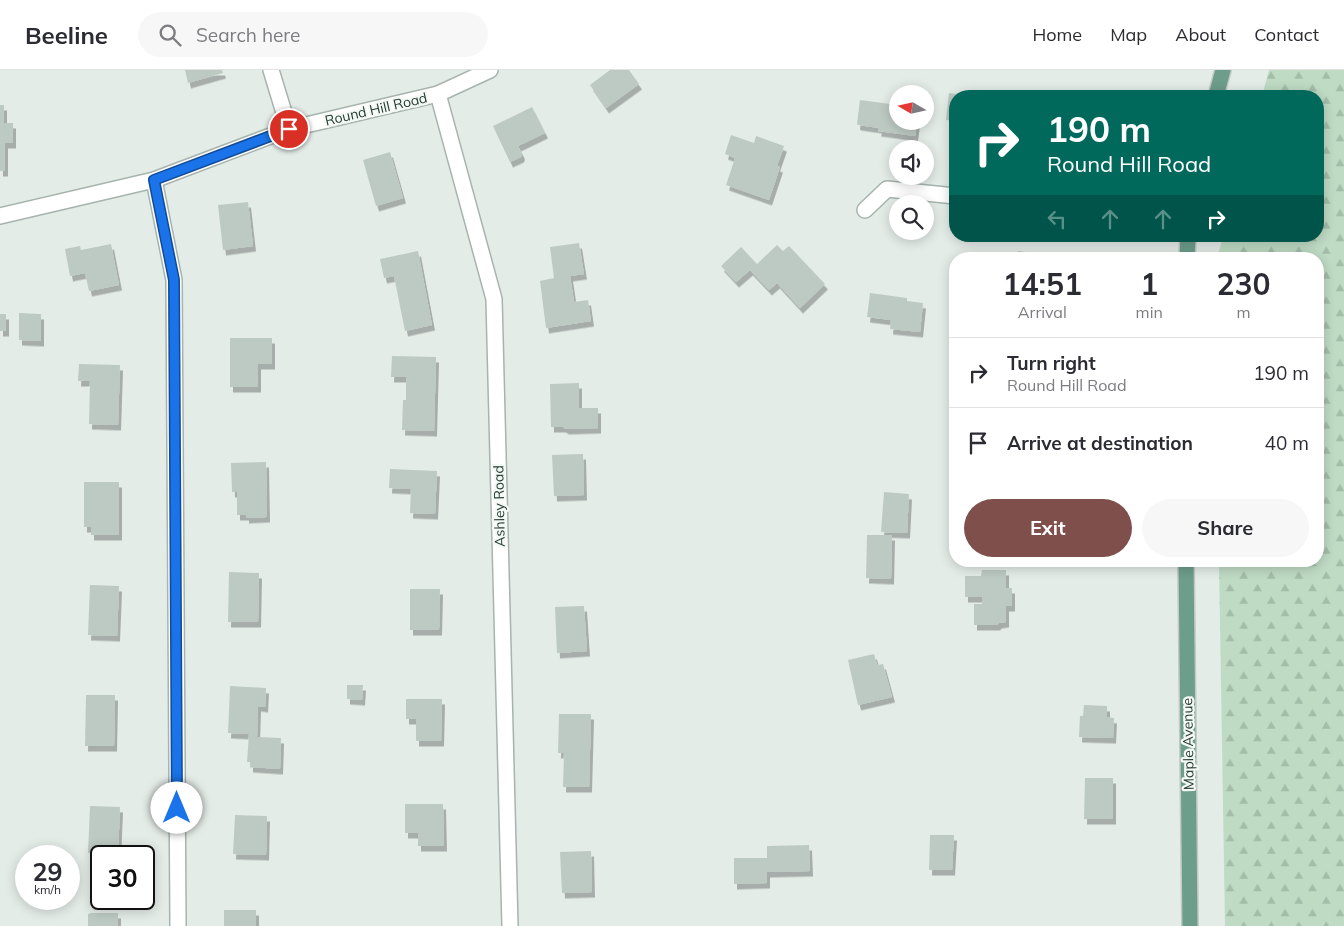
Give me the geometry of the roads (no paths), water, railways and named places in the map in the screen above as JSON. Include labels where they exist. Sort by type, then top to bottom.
[{"type":"main road","points":[[1218,90],[1223,70]]},
{"type":"main road","name":"Maple Avenue","points":[[1186,567],[1190,926]]},
{"type":"street","points":[[270,70],[289,129]]},
{"type":"street","name":"Round Hill Road","points":[[0,216],[154,180],[289,129],[438,94],[490,70]]},
{"type":"street","name":"Ashley Road","points":[[438,94],[494,299],[510,926]]},
{"type":"street","points":[[154,180],[174,280],[178,926]]},
{"type":"street","points":[[866,210],[887,189],[949,195]]}]
